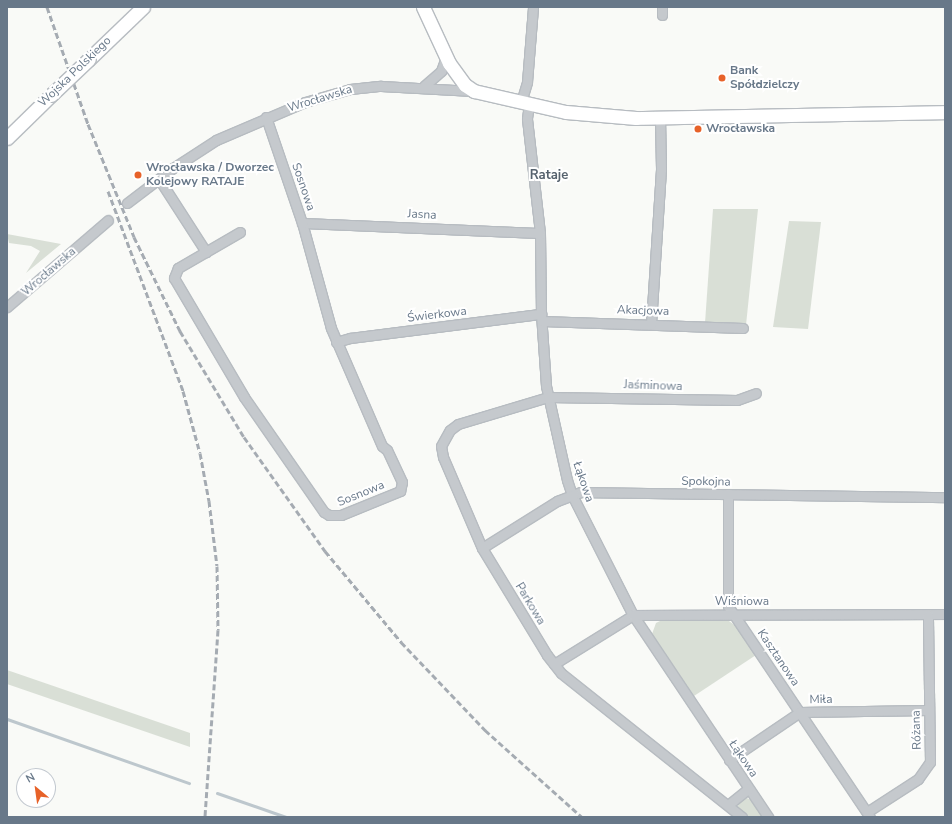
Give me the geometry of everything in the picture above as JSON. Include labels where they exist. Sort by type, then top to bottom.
[{"type":"street","name":"Wojska Polskiego","points":[[7,138],[143,7]]},
{"type":"street","points":[[423,7],[446,57],[458,77],[474,91]]},
{"type":"street","name":"Łąkowa","points":[[533,7],[525,103],[540,233],[542,318],[548,397],[572,495],[633,615],[768,817]]},
{"type":"street","points":[[424,86],[441,71],[446,57]]},
{"type":"street","name":"Wrocławska","points":[[127,203],[216,140],[266,117],[350,89],[382,86],[424,86],[474,91],[525,103],[588,115],[660,117],[945,112]]},
{"type":"street","name":"Sosnowa","points":[[240,232],[178,268],[175,273],[176,283],[244,397],[324,512],[334,517],[396,493],[402,486],[336,342],[302,223],[266,117]]},
{"type":"street","points":[[651,324],[662,170],[660,117]]},
{"type":"street","points":[[159,179],[206,252]]},
{"type":"street","name":"Wrocławska","points":[[7,307],[108,220]]},
{"type":"street","name":"Jasna","points":[[302,223],[540,233]]},
{"type":"street","name":"Akacjowa","points":[[542,318],[743,328]]},
{"type":"street","name":"Świerkowa","points":[[336,342],[350,338],[542,318]]},
{"type":"street","name":"Jaśminowa","points":[[548,397],[737,400],[756,393]]},
{"type":"street","name":"Parkowa","points":[[548,397],[458,424],[444,437],[441,446],[443,457],[482,548],[561,673],[742,817]]},
{"type":"street","name":"Spokojna","points":[[482,548],[557,501],[572,495],[588,492],[945,497]]},
{"type":"street","name":"Kasztanowa","points":[[728,494],[728,606],[868,815]]},
{"type":"street","name":"Wiśniowa","points":[[633,615],[945,614]]},
{"type":"street","points":[[554,664],[633,615]]},
{"type":"street","name":"Różana","points":[[868,815],[925,772],[930,762],[928,710],[928,615]]},
{"type":"street","name":"Miła","points":[[729,760],[800,712],[928,710]]},
{"type":"street","points":[[728,806],[748,789]]},
{"type":"shaded area","points":[[713,209],[758,209],[746,325],[705,323]]},
{"type":"shaded area","points":[[789,221],[821,222],[808,329],[773,327]]},
{"type":"shaded area","points":[[7,234],[61,244],[26,273],[40,251],[31,246],[9,243]]},
{"type":"shaded area","points":[[664,619],[726,619],[736,626],[756,655],[694,696],[652,634],[656,623]]},
{"type":"shaded area","points":[[7,670],[190,733],[190,747],[7,684]]},
{"type":"shaded area","points":[[747,798],[751,800],[763,817],[746,817],[737,810],[739,802]]},
{"type":"waterway","points":[[7,719],[189,783]]},
{"type":"waterway","points":[[217,793],[286,817]]},
{"type":"railway","points":[[47,7],[88,124],[134,237],[180,331],[244,437],[325,551],[401,642],[485,730],[582,817]]},
{"type":"railway","points":[[108,191],[183,391],[200,453],[209,501],[217,566],[218,630],[205,817]]},
{"type":"place","name":"Bank Spółdzielczy","points":[[722,78]]},
{"type":"place","name":"Wrocławska","points":[[698,129]]},
{"type":"place","name":"Wrocławska / Dworzec Kolejowy RATAJE","points":[[138,175]]},
{"type":"district","name":"Rataje","points":[[549,175]]}]
